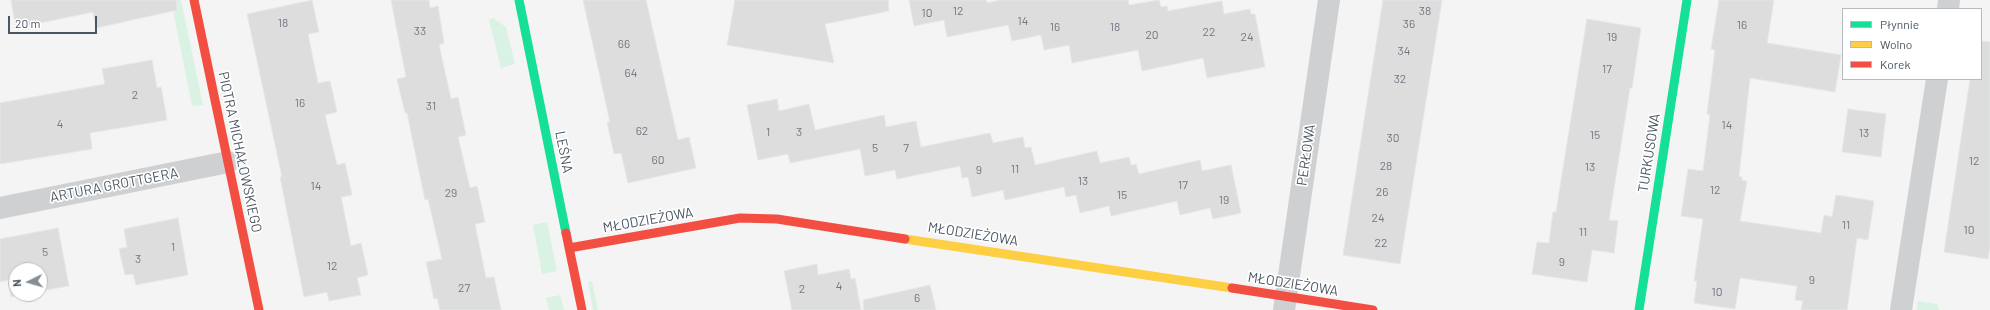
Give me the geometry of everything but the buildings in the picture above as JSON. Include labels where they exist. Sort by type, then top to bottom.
[{"type":"street","name":"PIOTRA MICHAŁOWSKIEGO","points":[[194,0],[259,310]]},
{"type":"street","name":"LEŚNA","points":[[519,0],[582,310]]},
{"type":"street","name":"PERŁOWA","points":[[1285,304],[1329,0]]},
{"type":"street","name":"TURKUSOWA","points":[[1639,310],[1687,0]]},
{"type":"street","points":[[1901,310],[1937,80]]},
{"type":"street","name":"ARTURA GROTTGERA","points":[[0,208],[228,162]]},
{"type":"street","name":"MŁODZIEŻOWA","points":[[569,248],[740,218],[770,218],[1285,304],[1373,310]]},
{"type":"green space","points":[[171,0],[181,0],[203,105],[192,106]]},
{"type":"green space","points":[[493,18],[506,27],[515,64],[501,68],[489,20]]},
{"type":"green space","points":[[547,222],[557,271],[542,274],[533,225]]},
{"type":"green space","points":[[592,281],[598,310],[593,310],[588,282]]},
{"type":"green space","points":[[560,295],[564,310],[549,310],[546,298]]},
{"type":"green space","points":[[1918,301],[1937,304],[1939,310],[1917,310]]},
{"type":"traffic: fast","points":[[519,0],[566,233]]},
{"type":"traffic: fast","points":[[1639,310],[1687,0]]},
{"type":"traffic: slow","points":[[905,239],[1232,288]]},
{"type":"traffic: jam","points":[[194,0],[259,310]]},
{"type":"traffic: jam","points":[[569,248],[740,218],[777,219],[905,239]]},
{"type":"traffic: jam","points":[[566,233],[582,310]]},
{"type":"traffic: jam","points":[[1232,288],[1373,310]]}]
